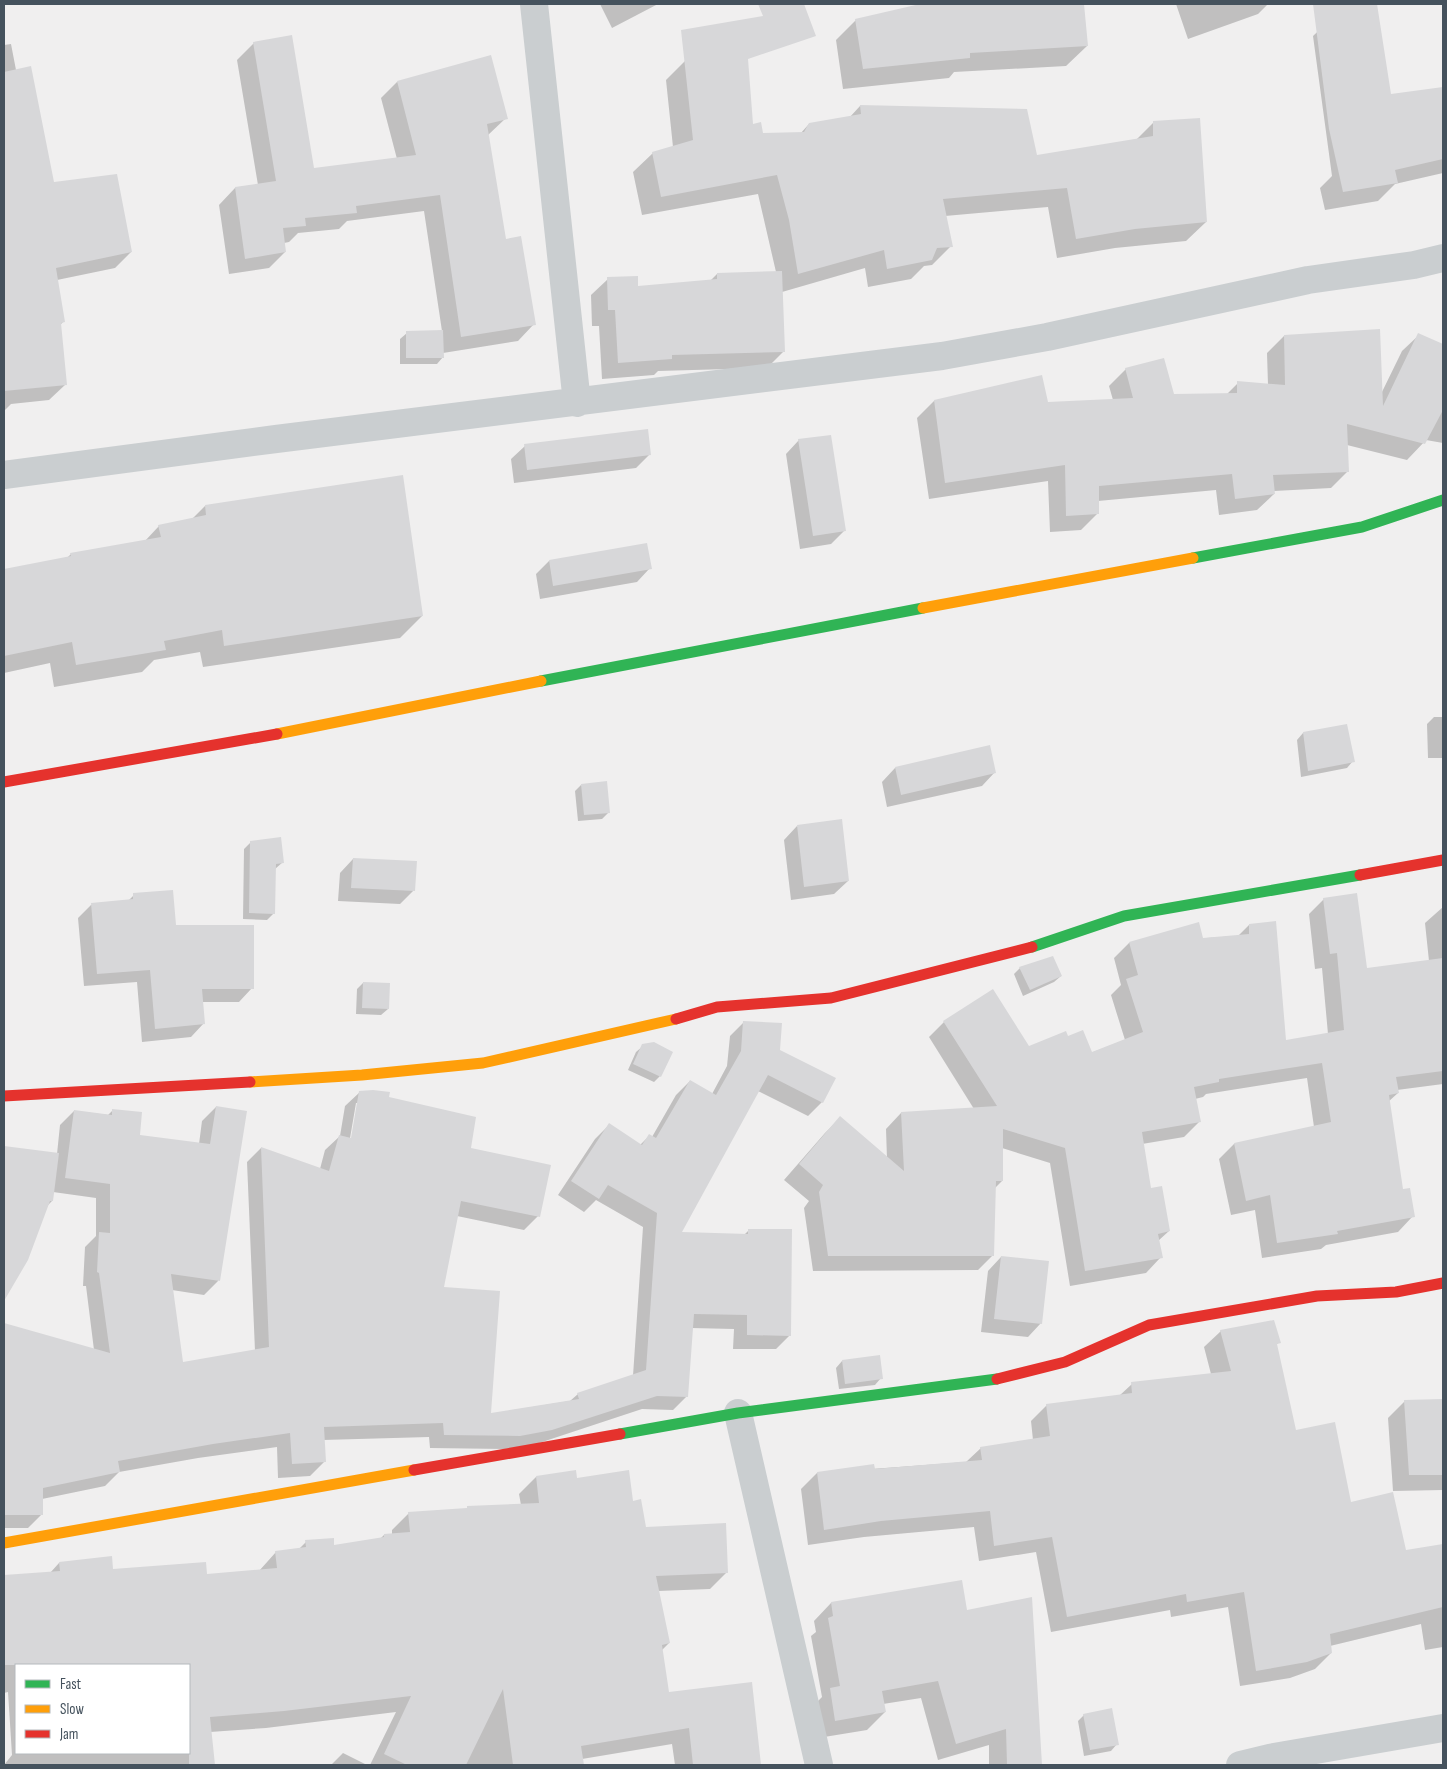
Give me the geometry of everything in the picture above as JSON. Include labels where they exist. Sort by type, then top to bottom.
[{"type":"street","points":[[534,4],[577,403]]},
{"type":"street","points":[[4,475],[942,356],[1047,338],[1308,280],[1414,265],[1443,258]]},
{"type":"street","points":[[4,782],[241,742],[366,715],[759,638],[1362,527],[1443,500]]},
{"type":"street","points":[[4,1096],[362,1075],[483,1063],[654,1026],[717,1007],[831,998],[1025,949],[1124,916],[1443,860]]},
{"type":"street","points":[[4,1544],[738,1413],[989,1381],[1065,1362],[1149,1325],[1176,1322],[1318,1296],[1396,1292],[1443,1283]]},
{"type":"street","points":[[738,1413],[819,1765]]},
{"type":"street","points":[[1240,1765],[1279,1756],[1443,1728]]},
{"type":"building","points":[[758,4],[804,4],[816,36],[748,59],[753,124],[761,122],[763,133],[804,132],[809,123],[861,114],[860,105],[1027,109],[1037,155],[1153,136],[1153,121],[1200,118],[1207,222],[1135,229],[1076,239],[1067,188],[943,199],[953,247],[937,248],[932,260],[887,269],[884,250],[798,274],[789,220],[777,175],[661,197],[652,152],[693,140],[681,30],[763,16]]},
{"type":"building","points":[[920,4],[1084,4],[1088,46],[970,53],[970,58],[863,69],[855,19]]},
{"type":"building","points":[[1313,4],[1377,4],[1391,94],[1443,87],[1443,159],[1395,170],[1398,183],[1343,192],[1329,129]]},
{"type":"building","points":[[292,35],[314,168],[416,155],[397,81],[491,55],[508,119],[487,124],[506,239],[521,236],[536,325],[461,337],[440,195],[356,206],[357,213],[305,218],[306,226],[283,228],[286,252],[245,259],[235,187],[276,181],[253,42]]},
{"type":"building","points":[[31,66],[54,182],[117,174],[132,252],[56,268],[65,322],[61,323],[67,385],[4,391],[4,72]]},
{"type":"building","points":[[782,271],[785,352],[672,355],[672,359],[618,363],[615,310],[608,310],[607,277],[638,276],[638,286],[717,279],[717,273]]},
{"type":"building","points":[[1380,329],[1383,406],[1418,333],[1443,344],[1443,410],[1425,444],[1347,424],[1349,472],[1273,475],[1275,494],[1235,499],[1232,474],[1099,486],[1099,514],[1066,516],[1065,465],[945,483],[934,400],[1042,375],[1048,402],[1133,398],[1125,368],[1164,358],[1174,394],[1237,393],[1237,381],[1285,385],[1284,335]]},
{"type":"building","points":[[443,330],[444,358],[406,358],[406,331]]},
{"type":"building","points":[[648,429],[651,455],[527,470],[524,444]]},
{"type":"building","points":[[831,435],[846,531],[813,536],[798,439]]},
{"type":"building","points":[[403,475],[423,616],[224,646],[222,630],[164,641],[166,650],[76,665],[72,642],[4,656],[4,569],[71,556],[70,553],[161,537],[158,525],[206,515],[205,505]]},
{"type":"building","points":[[647,543],[652,569],[553,586],[549,560]]},
{"type":"building","points":[[1347,724],[1355,762],[1308,771],[1303,732]]},
{"type":"building","points":[[990,745],[996,773],[901,795],[895,767]]},
{"type":"building","points":[[607,781],[610,813],[584,815],[581,784]]},
{"type":"building","points":[[842,819],[849,881],[804,887],[797,825]]},
{"type":"building","points":[[281,837],[284,863],[276,864],[275,914],[249,913],[250,841]]},
{"type":"building","points":[[353,858],[417,861],[415,891],[351,888]]},
{"type":"building","points":[[173,890],[176,925],[254,925],[254,989],[202,989],[205,1024],[155,1029],[150,970],[97,974],[91,903],[133,899],[133,893]]},
{"type":"building","points":[[1357,893],[1367,968],[1443,958],[1443,1071],[1396,1077],[1399,1093],[1389,1095],[1403,1189],[1410,1188],[1415,1217],[1337,1231],[1338,1234],[1277,1243],[1270,1195],[1246,1201],[1234,1143],[1331,1122],[1322,1063],[1219,1079],[1219,1082],[1194,1087],[1201,1122],[1142,1132],[1151,1188],[1162,1186],[1170,1231],[1158,1234],[1163,1258],[1085,1271],[1065,1148],[1003,1129],[1003,1181],[996,1181],[994,1256],[828,1256],[819,1192],[823,1185],[799,1164],[840,1116],[904,1171],[901,1112],[997,1106],[943,1021],[993,989],[1029,1046],[1066,1031],[1068,1036],[1083,1030],[1092,1052],[1143,1032],[1126,979],[1138,975],[1129,942],[1199,922],[1203,938],[1249,934],[1249,924],[1276,921],[1286,1040],[1344,1030],[1337,953],[1330,954],[1323,898]]},
{"type":"building","points":[[1053,956],[1062,976],[1030,990],[1019,967]]},
{"type":"building","points":[[363,982],[390,983],[389,1009],[362,1008]]},
{"type":"building","points":[[743,1021],[782,1023],[780,1050],[836,1078],[823,1103],[768,1075],[682,1232],[748,1234],[748,1229],[792,1229],[791,1336],[747,1335],[747,1315],[694,1314],[688,1397],[657,1396],[552,1430],[520,1436],[444,1435],[443,1423],[324,1427],[326,1462],[292,1464],[290,1433],[213,1444],[118,1461],[120,1472],[43,1488],[43,1515],[4,1515],[4,1323],[110,1353],[99,1273],[97,1272],[99,1232],[110,1233],[110,1184],[65,1178],[74,1110],[112,1115],[112,1109],[142,1112],[140,1135],[210,1144],[216,1106],[247,1111],[220,1281],[171,1274],[183,1362],[269,1347],[261,1147],[329,1171],[339,1135],[351,1138],[359,1091],[390,1092],[389,1097],[476,1117],[471,1148],[551,1165],[540,1217],[461,1201],[444,1287],[500,1291],[491,1413],[579,1399],[577,1393],[646,1370],[657,1213],[608,1185],[599,1199],[571,1181],[609,1123],[642,1145],[649,1134],[656,1138],[690,1080],[716,1095],[741,1051]]},
{"type":"building","points":[[654,1042],[673,1052],[661,1077],[633,1064],[642,1044]]},
{"type":"building","points":[[4,1146],[59,1153],[53,1201],[50,1201],[28,1260],[4,1301]]},
{"type":"building","points":[[1001,1256],[1049,1261],[1042,1324],[994,1319]]},
{"type":"building","points":[[1274,1320],[1281,1343],[1277,1344],[1296,1430],[1335,1422],[1351,1502],[1393,1492],[1406,1550],[1443,1544],[1443,1607],[1330,1634],[1332,1653],[1307,1662],[1256,1671],[1244,1592],[1187,1602],[1186,1594],[1067,1617],[1052,1537],[994,1546],[990,1511],[881,1521],[824,1530],[817,1472],[874,1464],[875,1469],[982,1460],[980,1447],[1050,1436],[1046,1404],[1132,1393],[1131,1382],[1231,1371],[1220,1330]]},
{"type":"building","points":[[880,1355],[883,1379],[845,1384],[842,1360]]},
{"type":"building","points":[[1443,1399],[1443,1475],[1409,1475],[1404,1400]]},
{"type":"building","points":[[576,1470],[577,1478],[629,1470],[633,1501],[641,1499],[646,1527],[726,1523],[728,1573],[656,1576],[670,1643],[662,1645],[669,1692],[752,1682],[761,1765],[693,1765],[689,1728],[581,1746],[584,1765],[513,1765],[503,1689],[466,1765],[407,1765],[384,1754],[411,1696],[284,1711],[210,1717],[215,1765],[189,1765],[190,1664],[4,1665],[4,1575],[60,1571],[59,1562],[112,1556],[113,1569],[206,1562],[207,1574],[277,1568],[275,1551],[306,1547],[305,1540],[334,1538],[334,1545],[384,1537],[384,1534],[410,1532],[408,1512],[467,1508],[467,1506],[539,1503],[536,1476]]},
{"type":"building","points":[[962,1580],[967,1610],[1032,1597],[1042,1765],[1007,1765],[1006,1729],[956,1744],[938,1681],[882,1691],[886,1712],[835,1721],[830,1688],[840,1686],[828,1618],[833,1616],[831,1602]]},
{"type":"building","points":[[1112,1708],[1119,1745],[1090,1750],[1083,1714]]},
{"type":"traffic: fast","points":[[1193,558],[1362,527],[1443,500]]},
{"type":"traffic: fast","points":[[541,681],[923,608]]},
{"type":"traffic: fast","points":[[1032,947],[1124,916],[1360,875]]},
{"type":"traffic: fast","points":[[620,1434],[738,1413],[997,1379]]},
{"type":"traffic: slow","points":[[923,608],[1193,558]]},
{"type":"traffic: slow","points":[[277,734],[541,681]]},
{"type":"traffic: slow","points":[[250,1082],[362,1075],[483,1063],[676,1019]]},
{"type":"traffic: slow","points":[[4,1543],[414,1470]]},
{"type":"traffic: jam","points":[[4,782],[277,734]]},
{"type":"traffic: jam","points":[[1360,875],[1443,860]]},
{"type":"traffic: jam","points":[[676,1019],[717,1007],[831,998],[1032,947]]},
{"type":"traffic: jam","points":[[4,1096],[250,1082]]},
{"type":"traffic: jam","points":[[997,1379],[1065,1362],[1149,1325],[1317,1296],[1396,1292],[1443,1283]]},
{"type":"traffic: jam","points":[[414,1470],[620,1434]]}]
